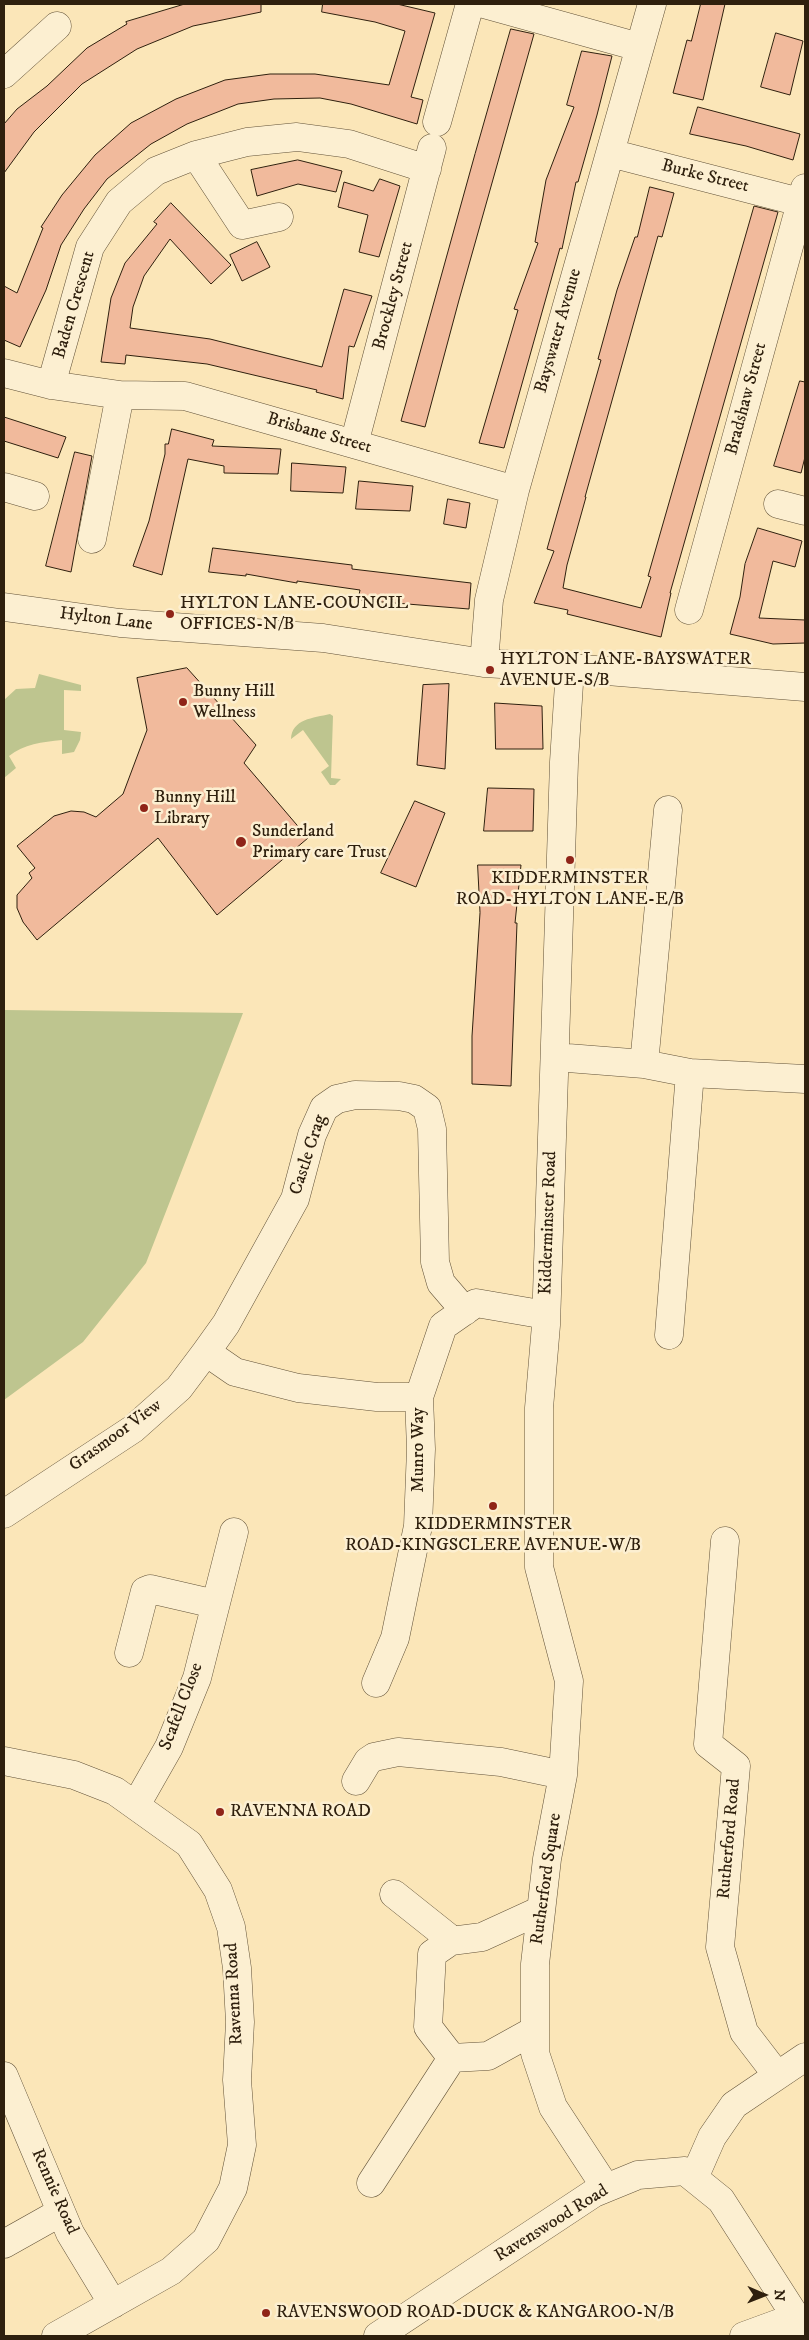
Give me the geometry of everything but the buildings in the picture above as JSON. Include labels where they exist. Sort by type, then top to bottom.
[{"type":"street","name":"Brockley Street","points":[[354,444],[470,4]]},
{"type":"street","points":[[484,4],[639,48]]},
{"type":"street","name":"Bayswater Avenue","points":[[484,663],[489,600],[515,490],[652,4]]},
{"type":"street","points":[[4,74],[57,26]]},
{"type":"street","name":"Baden Crescent","points":[[51,385],[90,247],[119,202],[156,171],[196,155],[247,142],[297,136],[348,144],[432,146]]},
{"type":"street","name":"Burke Street","points":[[610,153],[803,195]]},
{"type":"street","points":[[196,155],[242,225],[279,217]]},
{"type":"street","name":"Bradshaw Street","points":[[689,610],[731,498],[803,195]]},
{"type":"street","name":"Brisbane Street","points":[[4,373],[51,385],[120,395],[185,396],[515,490]]},
{"type":"street","points":[[92,539],[120,395]]},
{"type":"street","points":[[4,487],[35,496]]},
{"type":"street","points":[[778,504],[805,511]]},
{"type":"street","name":"Hylton Lane","points":[[4,607],[112,622],[323,638],[484,663],[805,687]]},
{"type":"street","name":"Kidderminster Road","points":[[564,1775],[569,1681],[539,1567],[540,1408],[546,1315],[564,762],[570,668]]},
{"type":"street","points":[[644,1064],[668,810]]},
{"type":"street","points":[[555,1057],[644,1064],[690,1073],[805,1079]]},
{"type":"street","points":[[669,1335],[690,1073]]},
{"type":"street","name":"Castle Crag","points":[[206,1352],[226,1324],[295,1199],[312,1135],[324,1108],[338,1099],[355,1095],[399,1096],[414,1099],[427,1108],[432,1129],[435,1262],[441,1283],[465,1311]]},
{"type":"street","name":"Munro Way","points":[[376,1683],[394,1638],[418,1526],[421,1449],[419,1397],[443,1326],[476,1303],[546,1315]]},
{"type":"street","points":[[206,1352],[235,1372],[298,1388],[377,1397],[419,1397]]},
{"type":"street","name":"Grasmoor View","points":[[4,1514],[133,1429],[179,1388],[206,1352]]},
{"type":"street","name":"Scafell Close","points":[[136,1805],[169,1747],[197,1678],[234,1532]]},
{"type":"street","name":"Rutherford Road","points":[[725,1541],[708,1744],[736,1766],[720,1947],[744,2032],[778,2075]]},
{"type":"street","points":[[129,1653],[145,1590],[150,1589],[215,1604]]},
{"type":"street","points":[[356,1782],[368,1760],[398,1752],[502,1762],[564,1775]]},
{"type":"street","name":"Ravenna Road","points":[[4,1761],[74,1775],[114,1791],[189,1844],[218,1890],[231,1927],[238,1986],[240,2022],[237,2080],[242,2145],[233,2188],[206,2240],[171,2272],[56,2336]]},
{"type":"street","name":"Rutherford Square","points":[[564,1775],[547,1859],[535,1964],[535,2053],[554,2107],[606,2188]]},
{"type":"street","points":[[394,1894],[452,1941]]},
{"type":"street","points":[[452,2058],[428,2027],[432,1954],[452,1941],[482,1937],[541,1910]]},
{"type":"street","points":[[452,2058],[488,2056],[535,2030]]},
{"type":"street","points":[[744,2336],[799,2327],[721,2200],[694,2178],[712,2137],[734,2105],[805,2057]]},
{"type":"street","points":[[371,2183],[452,2058]]},
{"type":"street","name":"Rennie Road","points":[[4,2076],[70,2233],[113,2304]]},
{"type":"street","name":"Ravenswood Road","points":[[378,2336],[594,2193],[638,2175],[685,2171],[694,2178]]},
{"type":"street","points":[[4,2244],[61,2212]]},
{"type":"green space","points":[[39,674],[81,685],[81,691],[64,690],[64,730],[81,732],[80,740],[74,752],[62,754],[62,740],[27,746],[15,752],[9,756],[16,768],[4,778],[4,700],[16,689],[35,688]]},
{"type":"green space","points":[[330,714],[333,716],[331,778],[341,779],[335,785],[330,785],[321,772],[329,766],[303,730],[291,739],[292,732],[299,723],[310,718]]},
{"type":"green space","points":[[4,1010],[243,1013],[146,1263],[83,1342],[4,1400]]},
{"type":"place","name":"HYLTON LANE-COUNCIL OFFICES-N/B","points":[[170,614]]},
{"type":"place","name":"HYLTON LANE-BAYSWATER AVENUE-S/B","points":[[490,670]]},
{"type":"place","name":"Bunny Hill Wellness","points":[[183,702]]},
{"type":"place","name":"Bunny Hill Library","points":[[144,808]]},
{"type":"place","name":"Sunderland Primary care Trust","points":[[241,842]]},
{"type":"place","name":"KIDDERMINSTER ROAD-HYLTON LANE-E/B","points":[[570,860]]},
{"type":"place","name":"KIDDERMINSTER ROAD-KINGSCLERE AVENUE-W/B","points":[[493,1506]]},
{"type":"place","name":"RAVENNA ROAD","points":[[220,1812]]},
{"type":"place","name":"RAVENSWOOD ROAD-DUCK & KANGAROO-N/B","points":[[266,2313]]}]
